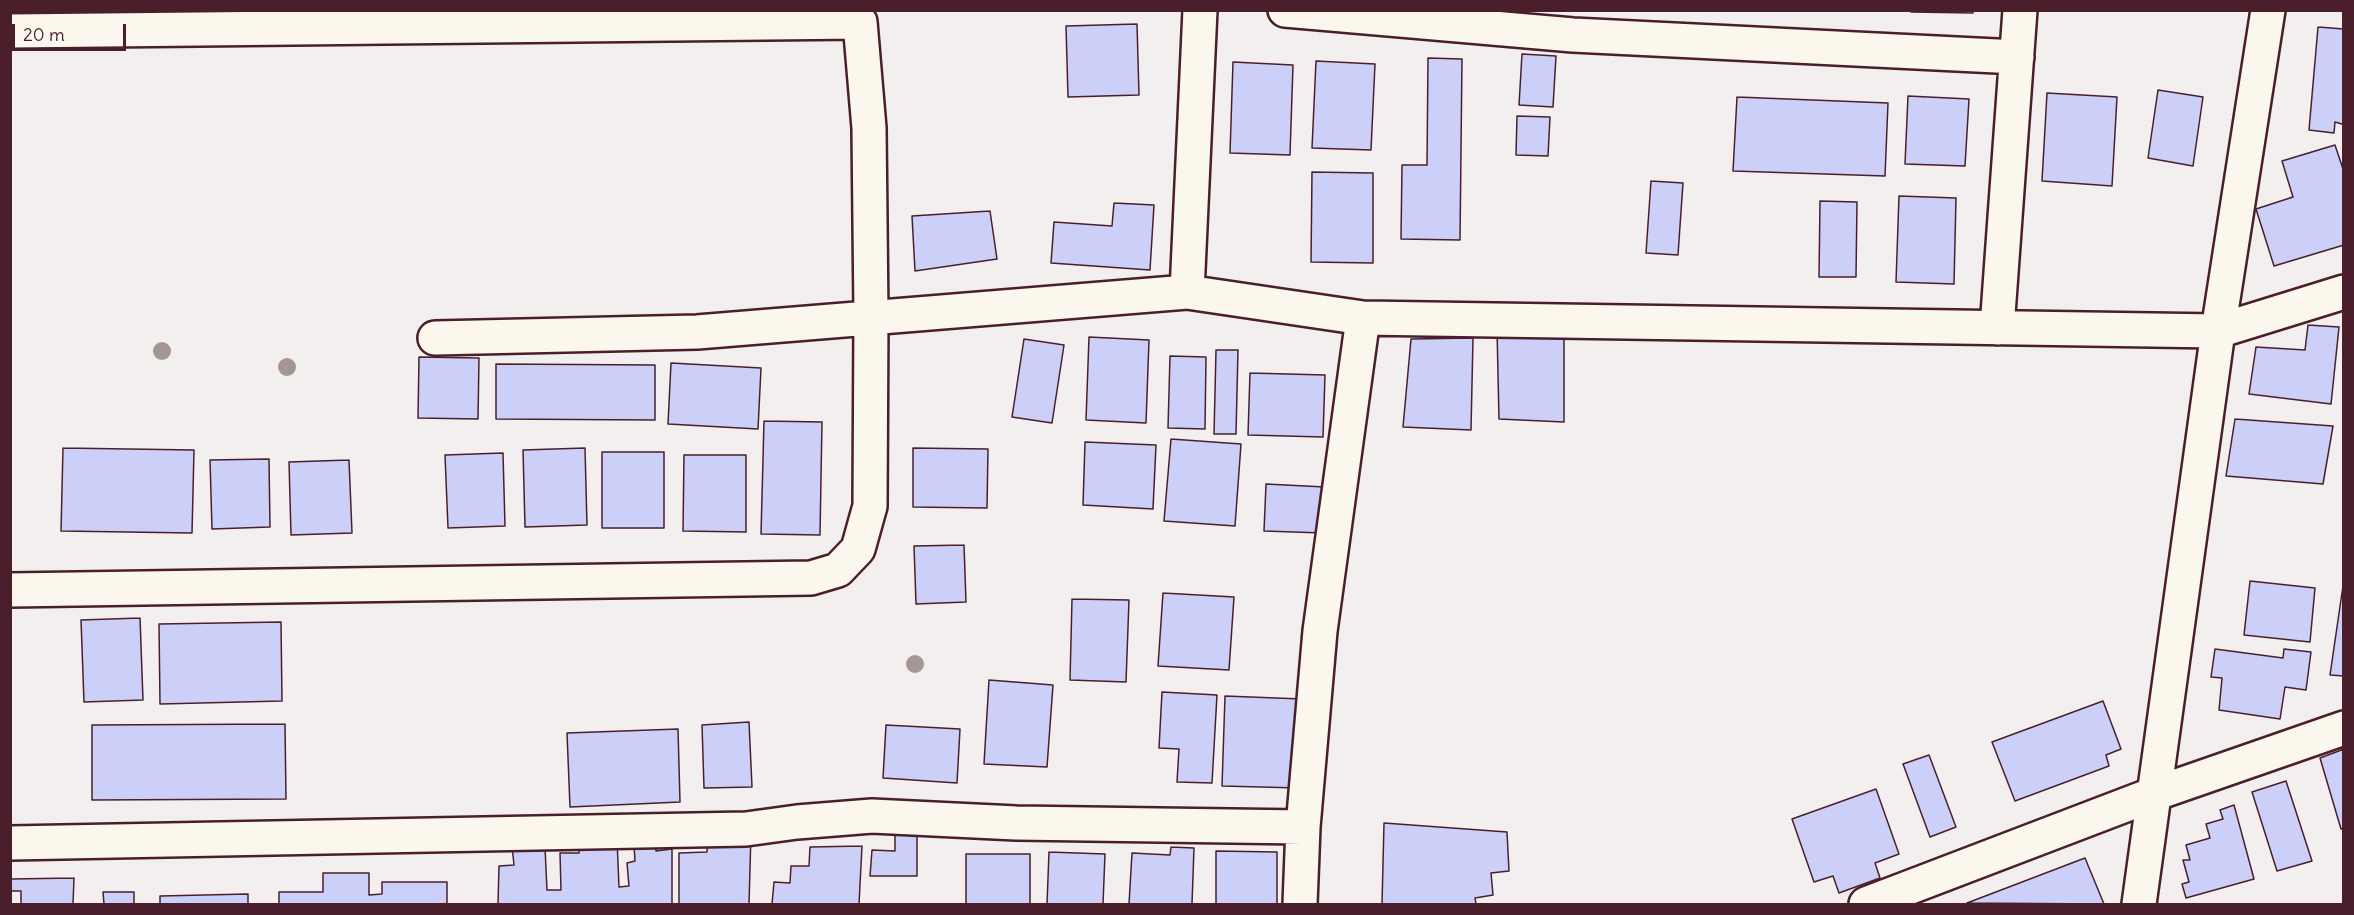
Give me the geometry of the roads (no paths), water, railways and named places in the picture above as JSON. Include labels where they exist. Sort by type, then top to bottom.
[{"type":"street","points":[[1187,292],[1200,10]]},
{"type":"street","points":[[1285,10],[1573,35],[2017,57]]},
{"type":"street","points":[[1997,328],[2020,10]]},
{"type":"street","points":[[2139,904],[2218,331],[2268,10]]},
{"type":"street","points":[[10,31],[860,22],[869,128],[871,316],[870,506],[858,549],[838,570],[811,578],[10,590]]},
{"type":"street","points":[[435,338],[697,332],[1187,292],[1363,318],[2218,331],[2343,292]]},
{"type":"street","points":[[1300,904],[1303,827],[1320,631],[1363,318]]},
{"type":"street","points":[[1866,904],[2154,794],[2343,728]]},
{"type":"street","points":[[10,843],[746,829],[872,816],[1016,824],[1303,827]]}]
